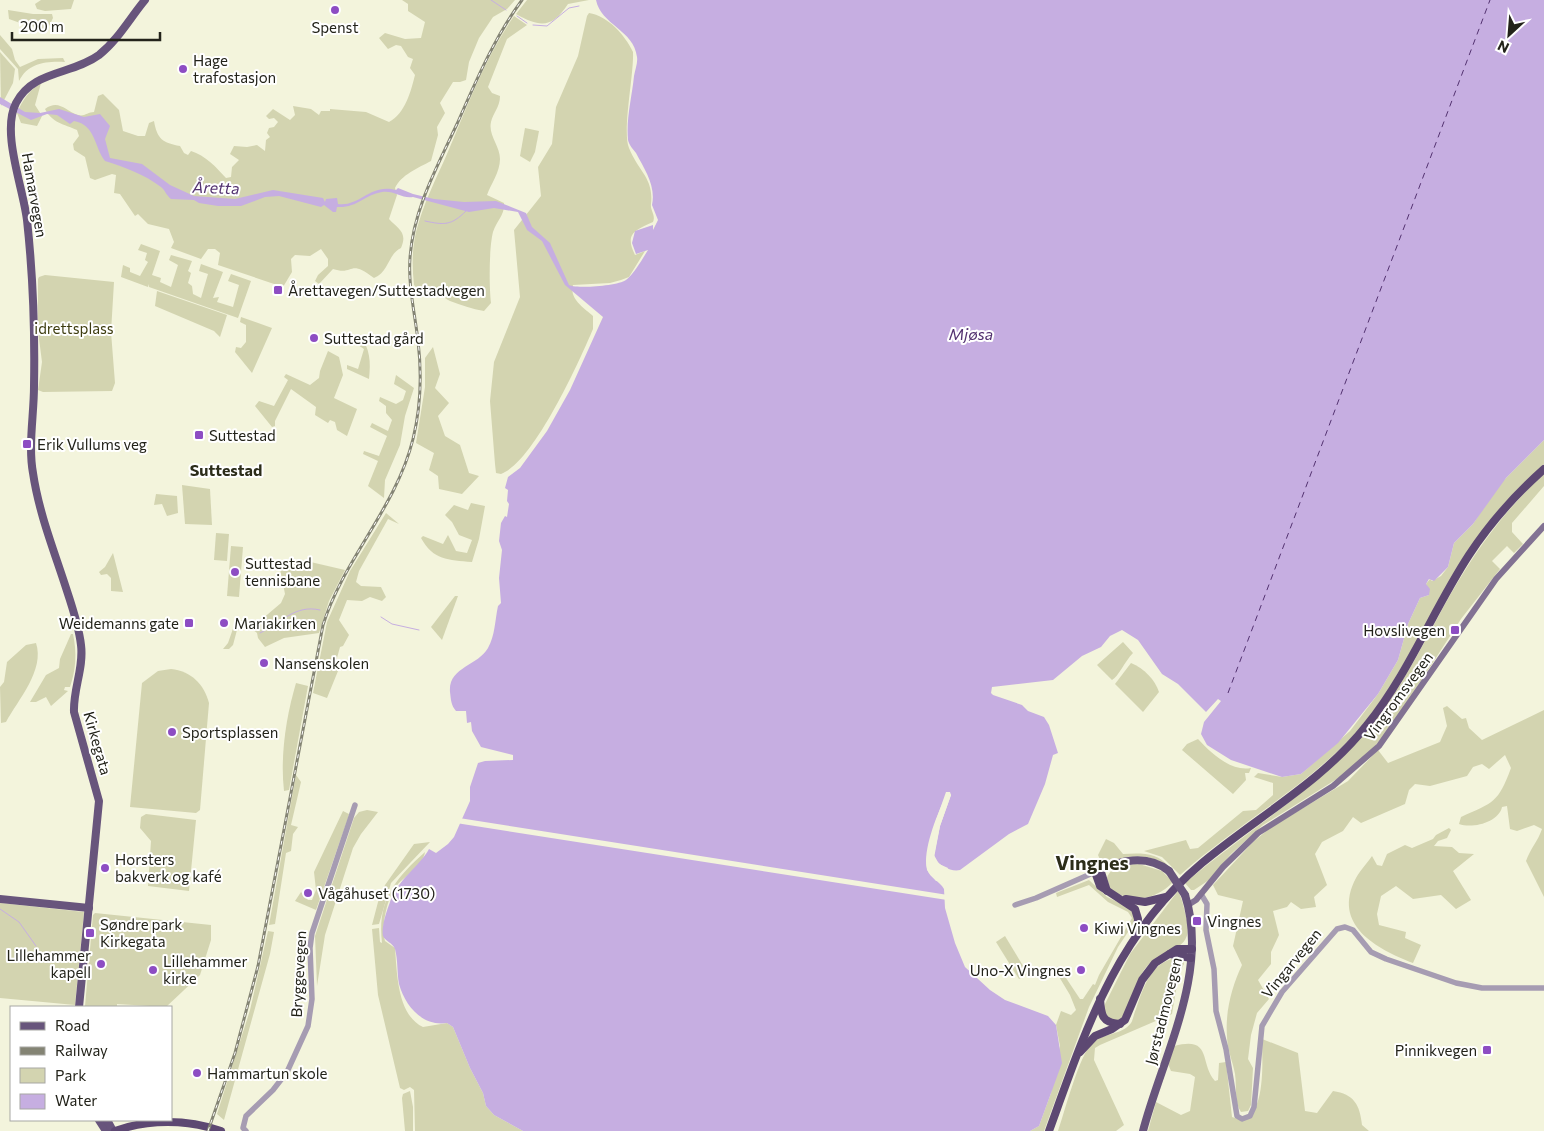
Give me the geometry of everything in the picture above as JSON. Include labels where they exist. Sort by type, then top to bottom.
[{"type":"highway","points":[[1049,1131],[1100,997],[1119,960],[1137,933],[1167,896],[1218,850],[1325,769],[1357,736],[1380,709],[1401,676],[1470,554],[1500,514],[1544,468]]},
{"type":"highway","points":[[1098,871],[1100,886],[1137,912],[1137,933]]},
{"type":"highway","points":[[1121,899],[1145,902],[1167,896]]},
{"type":"highway","points":[[1077,1055],[1095,1036],[1120,1024],[1128,1016],[1147,972],[1158,960],[1176,950],[1192,949]]},
{"type":"highway","points":[[1170,954],[1191,958]]},
{"type":"highway","points":[[1100,997],[1101,1014],[1104,1020],[1112,1024],[1120,1024]]},
{"type":"highway","points":[[114,1131],[140,1123],[171,1128],[199,1124],[221,1131]]},
{"type":"highway","points":[[129,1131],[140,1127],[208,1131]]},
{"type":"main road","name":"Hamarvegen","points":[[32,462],[34,387],[32,280],[24,195],[10,128],[12,114],[23,92],[39,79],[81,65],[100,54],[145,0]]},
{"type":"main road","name":"Kirkegata","points":[[32,462],[37,496],[74,614],[81,643],[82,657],[74,697],[74,712],[99,801],[79,1006]]},
{"type":"main road","name":"Vingromsvegen","points":[[1201,894],[1235,854],[1258,833],[1334,786],[1379,746],[1496,579],[1544,526]]},
{"type":"main road","points":[[1098,871],[1117,863],[1139,860],[1154,862],[1169,871],[1186,899],[1201,894]]},
{"type":"main road","points":[[0,899],[89,908]]},
{"type":"main road","name":"Jørstadmovegen","points":[[1144,1131],[1175,1030],[1191,958],[1192,926],[1186,899]]},
{"type":"street","name":"Bryggevegen","points":[[246,1131],[243,1128],[246,1116],[273,1090],[287,1072],[308,1026],[312,999],[310,948],[312,932],[355,805]]},
{"type":"street","points":[[1015,905],[1098,871]]},
{"type":"street","name":"Vingarvegen","points":[[1201,894],[1207,904],[1206,930],[1214,969],[1216,1011],[1232,1081],[1234,1110],[1237,1116],[1242,1119],[1250,1116],[1254,1107],[1259,1046],[1262,1026],[1266,1016],[1282,992],[1334,931],[1341,927],[1352,930],[1371,952],[1435,977],[1482,988],[1544,988]]},
{"type":"green space","points":[[41,0],[74,0],[71,9],[45,11],[37,9],[35,4]]},
{"type":"green space","points":[[402,0],[515,0],[507,9],[493,17],[479,38],[469,62],[466,80],[453,82],[440,103],[445,113],[437,127],[438,135],[431,161],[401,179],[395,188],[397,195],[389,219],[403,234],[403,243],[401,248],[393,254],[383,272],[374,278],[360,269],[340,271],[333,269],[319,284],[315,281],[318,275],[328,266],[328,259],[321,249],[310,256],[295,255],[291,259],[292,272],[283,287],[218,265],[220,253],[215,249],[208,249],[201,259],[171,248],[174,242],[169,229],[148,224],[138,214],[135,216],[120,194],[114,193],[116,175],[112,174],[95,180],[90,178],[85,157],[74,150],[73,144],[79,136],[77,130],[55,120],[45,109],[58,105],[78,115],[84,115],[94,112],[98,96],[103,94],[119,110],[123,131],[138,136],[145,136],[149,123],[154,121],[159,136],[165,142],[180,146],[184,153],[188,155],[191,151],[201,156],[215,166],[226,178],[231,177],[232,167],[239,160],[230,154],[234,146],[247,147],[257,145],[265,151],[266,140],[270,137],[267,133],[269,128],[274,127],[278,122],[274,118],[269,119],[266,116],[273,109],[290,120],[295,115],[293,106],[311,109],[319,115],[321,111],[330,111],[330,109],[366,112],[389,122],[399,114],[407,102],[412,88],[415,75],[410,68],[413,59],[408,57],[401,46],[396,45],[388,49],[379,38],[385,33],[405,39],[421,38],[425,22],[408,11],[408,4]]},
{"type":"green space","points":[[527,0],[589,0],[568,4],[557,18],[545,23],[539,23],[532,22],[516,14]]},
{"type":"green space","points":[[8,10],[33,14],[52,14],[53,18],[47,30],[9,19]]},
{"type":"green space","points":[[589,13],[603,18],[615,27],[633,52],[627,116],[627,140],[633,156],[648,181],[654,220],[637,230],[631,237],[635,255],[645,251],[629,277],[610,283],[573,285],[572,290],[575,299],[593,316],[593,329],[566,386],[541,432],[514,466],[501,474],[496,473],[490,401],[494,362],[520,297],[514,230],[541,196],[538,167],[552,144],[556,107],[578,56]]},
{"type":"green space","points":[[514,16],[527,25],[507,39],[488,87],[492,93],[500,96],[492,119],[491,131],[498,150],[500,164],[487,195],[504,203],[504,207],[493,232],[490,267],[491,303],[484,311],[458,304],[438,294],[417,288],[414,285],[413,278],[414,245],[416,232],[426,202],[469,101],[494,49]]},
{"type":"green space","points":[[0,35],[12,49],[15,60],[20,67],[38,59],[63,58],[65,62],[38,64],[27,70],[19,81],[18,69],[0,49]]},
{"type":"green space","points":[[0,52],[15,69],[13,83],[1,106]]},
{"type":"green space","points":[[41,83],[35,105],[42,116],[37,126],[21,123],[17,113],[19,108],[30,92]]},
{"type":"green space","points":[[525,128],[539,131],[535,152],[530,162],[520,156]]},
{"type":"green space","points":[[141,244],[160,251],[152,275],[161,278],[160,282],[171,287],[178,265],[169,260],[171,255],[192,261],[188,271],[191,273],[188,283],[192,286],[193,294],[201,298],[208,274],[199,271],[201,264],[223,272],[213,298],[219,297],[217,302],[233,307],[239,285],[228,281],[231,274],[251,281],[238,318],[149,287],[149,284],[148,287],[121,277],[123,265],[130,268],[130,272],[140,276],[148,262],[145,260],[147,253],[138,250]]},
{"type":"green space","name":"idrettsplass","points":[[45,275],[114,282],[111,332],[115,383],[112,391],[43,392],[38,390],[42,362],[38,331],[38,279]]},
{"type":"green space","points":[[157,291],[227,315],[220,337],[214,331],[155,306]]},
{"type":"green space","points":[[241,317],[272,328],[252,373],[235,352],[236,347],[241,348],[246,342],[246,325],[240,322]]},
{"type":"green space","points":[[360,334],[369,356],[369,379],[347,369],[347,365],[358,369],[364,349],[355,343]]},
{"type":"green space","points":[[433,347],[440,374],[435,388],[449,403],[438,416],[445,436],[460,445],[469,473],[479,476],[462,494],[439,489],[438,476],[429,470],[434,453],[416,443],[425,387],[425,358]]},
{"type":"green space","points":[[328,351],[339,357],[343,375],[334,398],[357,409],[347,436],[337,430],[335,422],[330,420],[328,423],[315,415],[316,407],[291,389],[275,421],[275,426],[272,427],[255,406],[259,401],[274,406],[288,380],[284,377],[286,374],[310,385],[319,378]]},
{"type":"green space","points":[[396,375],[414,388],[405,416],[400,445],[385,480],[384,498],[368,486],[378,461],[363,454],[364,451],[379,456],[387,436],[370,427],[372,423],[388,431],[392,420],[386,413],[386,406],[379,401],[380,397],[396,404],[403,400],[406,391],[394,384]]},
{"type":"green space","points":[[1544,440],[1544,464],[1500,508],[1482,531],[1388,690],[1352,737],[1290,791],[1223,840],[1180,875],[1162,857],[1144,851],[1186,840],[1190,849],[1198,848],[1243,811],[1256,810],[1273,795],[1273,783],[1254,777],[1258,773],[1282,777],[1301,774],[1350,731],[1378,694],[1398,660],[1408,624],[1420,598],[1429,595],[1426,584],[1430,579],[1432,581],[1441,576],[1448,567],[1454,543],[1473,524],[1497,487]]},
{"type":"green space","points":[[1544,474],[1544,486],[1512,523],[1512,532],[1523,544],[1514,553],[1507,546],[1492,561],[1500,569],[1461,619],[1392,726],[1374,747],[1340,777],[1263,825],[1231,854],[1209,880],[1191,890],[1185,883],[1315,781],[1362,736],[1400,685],[1454,588],[1477,552],[1501,519]]},
{"type":"green space","points":[[182,485],[210,489],[212,525],[185,524]]},
{"type":"green space","points":[[156,494],[177,496],[178,513],[167,516],[162,504],[154,505]]},
{"type":"green space","points":[[471,503],[485,506],[479,539],[472,562],[442,558],[436,555],[421,538],[423,536],[443,544],[448,535],[456,551],[467,553],[472,540],[459,535],[452,522],[445,515],[454,505],[468,510]]},
{"type":"green space","points":[[386,513],[399,524],[388,519],[359,571],[356,582],[361,586],[381,587],[386,597],[382,601],[370,597],[362,601],[347,600],[339,620],[349,635],[343,646],[340,647],[334,669],[338,671],[327,698],[313,693],[327,622],[350,571]]},
{"type":"green space","points":[[216,533],[229,534],[227,561],[214,560]]},
{"type":"green space","name":"Suttestad tennisbane","points":[[231,546],[243,547],[239,597],[227,596]]},
{"type":"green space","points":[[113,553],[123,592],[111,591],[111,578],[107,574],[101,575],[99,572],[105,567]]},
{"type":"green space","points":[[302,560],[345,570],[329,601],[319,633],[284,638],[265,647],[258,638],[257,633],[250,629],[242,628],[237,630],[233,645],[229,649],[223,649],[228,643],[236,620],[261,620],[281,603],[285,594],[280,569]]},
{"type":"green space","points":[[455,596],[458,596],[442,640],[431,627]]},
{"type":"green space","points":[[71,634],[73,634],[75,661],[70,687],[65,687],[64,690],[68,691],[51,706],[46,697],[36,702],[30,702],[46,675],[59,668],[60,659]]},
{"type":"green space","points":[[1123,642],[1133,653],[1112,680],[1097,665]]},
{"type":"green space","points":[[36,643],[38,653],[34,674],[6,722],[1,723],[0,687],[4,682],[7,662],[26,645]]},
{"type":"green space","points":[[1131,663],[1148,675],[1155,683],[1159,692],[1143,712],[1115,684]]},
{"type":"green space","name":"Sportsplassen","points":[[171,669],[185,672],[196,680],[204,690],[209,703],[200,810],[196,813],[130,807],[142,683],[158,671]]},
{"type":"green space","points":[[296,683],[308,686],[289,790],[284,791],[285,737],[289,709]]},
{"type":"green space","points":[[1447,706],[1462,719],[1466,718],[1469,728],[1482,740],[1544,710],[1544,897],[1526,861],[1542,829],[1534,825],[1517,831],[1510,829],[1507,806],[1502,807],[1496,817],[1485,823],[1471,826],[1459,824],[1461,817],[1488,804],[1498,795],[1511,768],[1505,755],[1489,769],[1482,764],[1473,767],[1467,776],[1430,786],[1415,784],[1409,790],[1405,804],[1361,823],[1353,817],[1343,831],[1322,842],[1315,854],[1327,885],[1314,897],[1316,907],[1301,909],[1291,902],[1287,907],[1273,911],[1279,935],[1271,952],[1271,964],[1258,980],[1269,999],[1257,1013],[1251,1035],[1248,1059],[1253,1068],[1251,1105],[1248,1111],[1241,1112],[1228,1046],[1227,1018],[1230,999],[1242,965],[1233,946],[1243,901],[1218,895],[1213,885],[1253,842],[1270,828],[1348,781],[1378,750],[1388,763],[1440,742],[1447,726],[1443,708]]},
{"type":"green space","points":[[1198,739],[1215,755],[1229,764],[1236,767],[1251,768],[1249,773],[1245,773],[1246,780],[1233,794],[1182,750],[1187,744]]},
{"type":"green space","points":[[296,775],[301,782],[291,825],[298,827],[293,834],[291,851],[286,853],[275,924],[269,925]]},
{"type":"green space","points":[[367,810],[378,812],[353,848],[325,935],[317,986],[315,936],[354,818],[359,812]]},
{"type":"green space","points":[[343,811],[349,814],[348,818],[316,910],[295,901],[301,892],[308,900],[312,900],[316,890],[314,872]]},
{"type":"green space","points":[[146,814],[196,820],[189,891],[148,886],[151,841],[140,828],[141,817]]},
{"type":"green space","points":[[1449,828],[1451,830],[1447,838],[1438,841],[1434,846],[1452,847],[1459,853],[1474,854],[1453,871],[1471,900],[1456,909],[1441,895],[1413,899],[1396,886],[1381,896],[1377,914],[1379,925],[1406,932],[1405,938],[1421,945],[1413,963],[1385,950],[1362,933],[1354,922],[1349,909],[1350,895],[1356,878],[1372,856],[1377,865],[1382,866],[1387,854],[1405,845],[1412,848],[1433,839],[1436,835]]},
{"type":"green space","points":[[1106,839],[1114,843],[1123,854],[1148,854],[1160,858],[1169,867],[1153,859],[1136,856],[1102,864],[1098,855]]},
{"type":"green space","points":[[430,842],[391,883],[379,924],[372,925],[385,885],[414,844]]},
{"type":"green space","points":[[425,852],[418,865],[394,889],[384,920],[385,941],[395,948],[398,980],[403,1003],[414,1021],[423,1027],[447,1023],[453,1027],[483,1093],[486,1106],[494,1115],[523,1131],[415,1131],[414,1090],[410,1087],[404,1090],[400,1088],[378,995],[372,929],[379,928],[380,942],[382,943],[382,914],[385,902],[397,881]]},
{"type":"green space","points":[[1139,864],[1162,871],[1173,882],[1159,893],[1143,898],[1126,897],[1110,888],[1107,878],[1112,870],[1120,866]]},
{"type":"green space","points":[[1089,880],[1107,897],[1128,907],[1135,914],[1134,923],[1118,947],[1089,1007],[1044,1131],[1030,1131],[1039,1126],[1051,1093],[1060,1046],[1056,1025],[1061,1011],[1071,1015],[1076,1010],[1070,995],[1055,970],[1058,966],[1080,999],[1083,999],[1093,984],[1095,985],[1132,918],[1128,912],[1108,902],[1089,885],[1057,897],[1056,893]]},
{"type":"green space","points":[[1178,891],[1187,920],[1188,931],[1186,939],[1174,949],[1151,962],[1144,970],[1121,1019],[1118,1021],[1106,1019],[1104,1006],[1130,954]]},
{"type":"green space","points":[[0,903],[84,912],[75,1005],[0,998]]},
{"type":"green space","points":[[95,913],[211,925],[211,940],[200,975],[167,1006],[117,1004],[117,1006],[85,1006],[93,915]]},
{"type":"green space","points":[[268,931],[274,932],[270,954],[224,1120],[217,1114],[250,1010]]},
{"type":"green space","points":[[1005,936],[1028,974],[1019,979],[996,942]]},
{"type":"green space","points":[[1176,958],[1183,960],[1184,964],[1179,973],[1172,1014],[1095,1048],[1094,1060],[1124,1125],[1116,1131],[1058,1131],[1073,1084],[1088,1049],[1097,1039],[1123,1030],[1132,1022],[1149,977],[1154,970],[1167,960]]},
{"type":"green space","points":[[1262,1039],[1298,1053],[1305,1111],[1317,1113],[1333,1091],[1340,1093],[1355,1102],[1360,1112],[1362,1125],[1369,1131],[1148,1131],[1156,1102],[1181,1115],[1190,1111],[1195,1077],[1190,1074],[1171,1071],[1168,1064],[1174,1046],[1186,1044],[1195,1045],[1200,1048],[1210,1074],[1215,1081],[1218,1080],[1219,1063],[1226,1062],[1232,1117],[1244,1118],[1252,1113],[1260,1090]]},
{"type":"green space","points":[[410,1091],[413,1107],[413,1131],[405,1131],[402,1098],[403,1094]]},
{"type":"water","name":"Mjøsa","points":[[596,0],[1544,0],[1544,440],[1506,478],[1473,524],[1454,543],[1448,567],[1434,581],[1429,579],[1426,584],[1430,589],[1429,595],[1420,598],[1408,624],[1398,660],[1378,694],[1338,743],[1301,774],[1282,777],[1231,760],[1207,745],[1201,734],[1204,722],[1221,701],[1218,699],[1206,712],[1178,684],[1162,674],[1138,640],[1122,630],[1110,636],[1101,647],[1082,656],[1053,680],[992,687],[991,693],[993,695],[1022,705],[1028,711],[1044,717],[1049,725],[1058,753],[1053,755],[1045,784],[1028,824],[1009,834],[960,870],[946,868],[934,858],[940,826],[951,795],[948,792],[932,830],[926,861],[928,872],[944,889],[945,908],[955,943],[965,967],[990,990],[1005,1000],[1048,1016],[1056,1025],[1062,1063],[1039,1126],[1030,1131],[523,1131],[494,1115],[486,1106],[483,1093],[453,1027],[447,1023],[430,1022],[410,1007],[399,984],[395,949],[384,938],[383,928],[393,894],[403,880],[429,849],[436,853],[454,837],[470,801],[470,787],[478,763],[513,760],[513,755],[481,747],[472,731],[471,722],[467,723],[466,711],[456,711],[453,707],[450,692],[451,684],[459,672],[483,654],[492,638],[498,606],[501,603],[499,578],[502,550],[499,541],[501,523],[505,516],[507,517],[509,504],[507,501],[508,490],[505,488],[508,477],[520,468],[547,431],[570,390],[603,317],[565,285],[542,241],[527,230],[518,212],[494,208],[469,212],[386,192],[370,196],[344,207],[337,207],[336,212],[333,212],[324,205],[321,207],[279,196],[265,197],[241,206],[218,206],[199,203],[194,200],[171,199],[162,188],[148,178],[127,168],[105,161],[91,132],[81,123],[74,121],[70,124],[57,115],[47,114],[31,120],[0,104],[0,97],[25,112],[40,113],[59,109],[84,117],[100,114],[110,126],[105,139],[110,158],[142,164],[170,185],[194,196],[235,199],[273,190],[323,198],[325,202],[326,199],[337,198],[338,204],[346,204],[372,192],[387,189],[396,190],[398,188],[434,199],[464,202],[496,201],[526,213],[532,227],[550,243],[569,285],[589,287],[615,284],[629,277],[648,250],[636,254],[632,243],[635,231],[653,225],[653,230],[658,220],[652,205],[653,198],[649,178],[628,140],[628,116],[637,62],[635,48],[630,40],[604,16]]},
{"type":"pier","points":[[946,792],[950,792],[951,795],[940,826],[934,855],[939,864],[948,868],[947,871],[932,860],[935,836],[929,862],[934,877],[940,881],[936,881],[927,870],[926,861],[935,823]]},
{"type":"pier","points":[[459,818],[948,895],[947,900],[456,823]]},
{"type":"waterway","points":[[491,0],[506,10]]},
{"type":"waterway","points":[[533,25],[547,26],[569,8],[579,6]]},
{"type":"waterway","points":[[517,16],[527,23]]},
{"type":"waterway","name":"Åretta","points":[[425,221],[447,223],[466,211]]},
{"type":"waterway","points":[[260,633],[296,612],[311,609],[320,610]]},
{"type":"waterway","points":[[381,617],[392,624],[419,630]]},
{"type":"waterway","points":[[0,909],[19,922],[36,946]]},
{"type":"ferry route","points":[[1228,693],[1490,0]]},
{"type":"railway","points":[[208,1131],[235,1053],[258,966],[323,625],[344,577],[395,488],[413,439],[418,414],[420,378],[410,268],[412,240],[416,223],[427,189],[479,76],[503,29],[522,0]]},
{"type":"place","name":"Spenst","points":[[335,10]]},
{"type":"place","name":"Hage trafostasjon","points":[[183,69]]},
{"type":"place","name":"Årettavegen/Suttestadvegen","points":[[278,290]]},
{"type":"place","name":"Suttestad gård","points":[[314,338]]},
{"type":"place","name":"Suttestad","points":[[199,435]]},
{"type":"place","name":"Erik Vullums veg","points":[[27,444]]},
{"type":"place","name":"Suttestad tennisbane","points":[[235,572]]},
{"type":"place","name":"Weidemanns gate","points":[[189,623]]},
{"type":"place","name":"Mariakirken","points":[[224,623]]},
{"type":"place","name":"Hovslivegen","points":[[1455,630]]},
{"type":"place","name":"Nansenskolen","points":[[264,663]]},
{"type":"place","name":"Sportsplassen","points":[[172,732]]},
{"type":"place","name":"Horsters bakverk og kafé","points":[[105,868]]},
{"type":"place","name":"Vågåhuset (1730)","points":[[308,893]]},
{"type":"place","name":"Vingnes","points":[[1197,921]]},
{"type":"place","name":"Kiwi Vingnes","points":[[1084,928]]},
{"type":"place","name":"Søndre park Kirkegata","points":[[90,933]]},
{"type":"place","name":"Lillehammer kapell","points":[[101,964]]},
{"type":"place","name":"Lillehammer kirke","points":[[153,970]]},
{"type":"place","name":"Uno-X Vingnes","points":[[1081,970]]},
{"type":"place","name":"Pinnikvegen","points":[[1487,1050]]},
{"type":"place","name":"Hammartun skole","points":[[197,1073]]},
{"type":"district","name":"Suttestad","points":[[226,469]]},
{"type":"district","name":"Vingnes","points":[[1092,862]]}]
